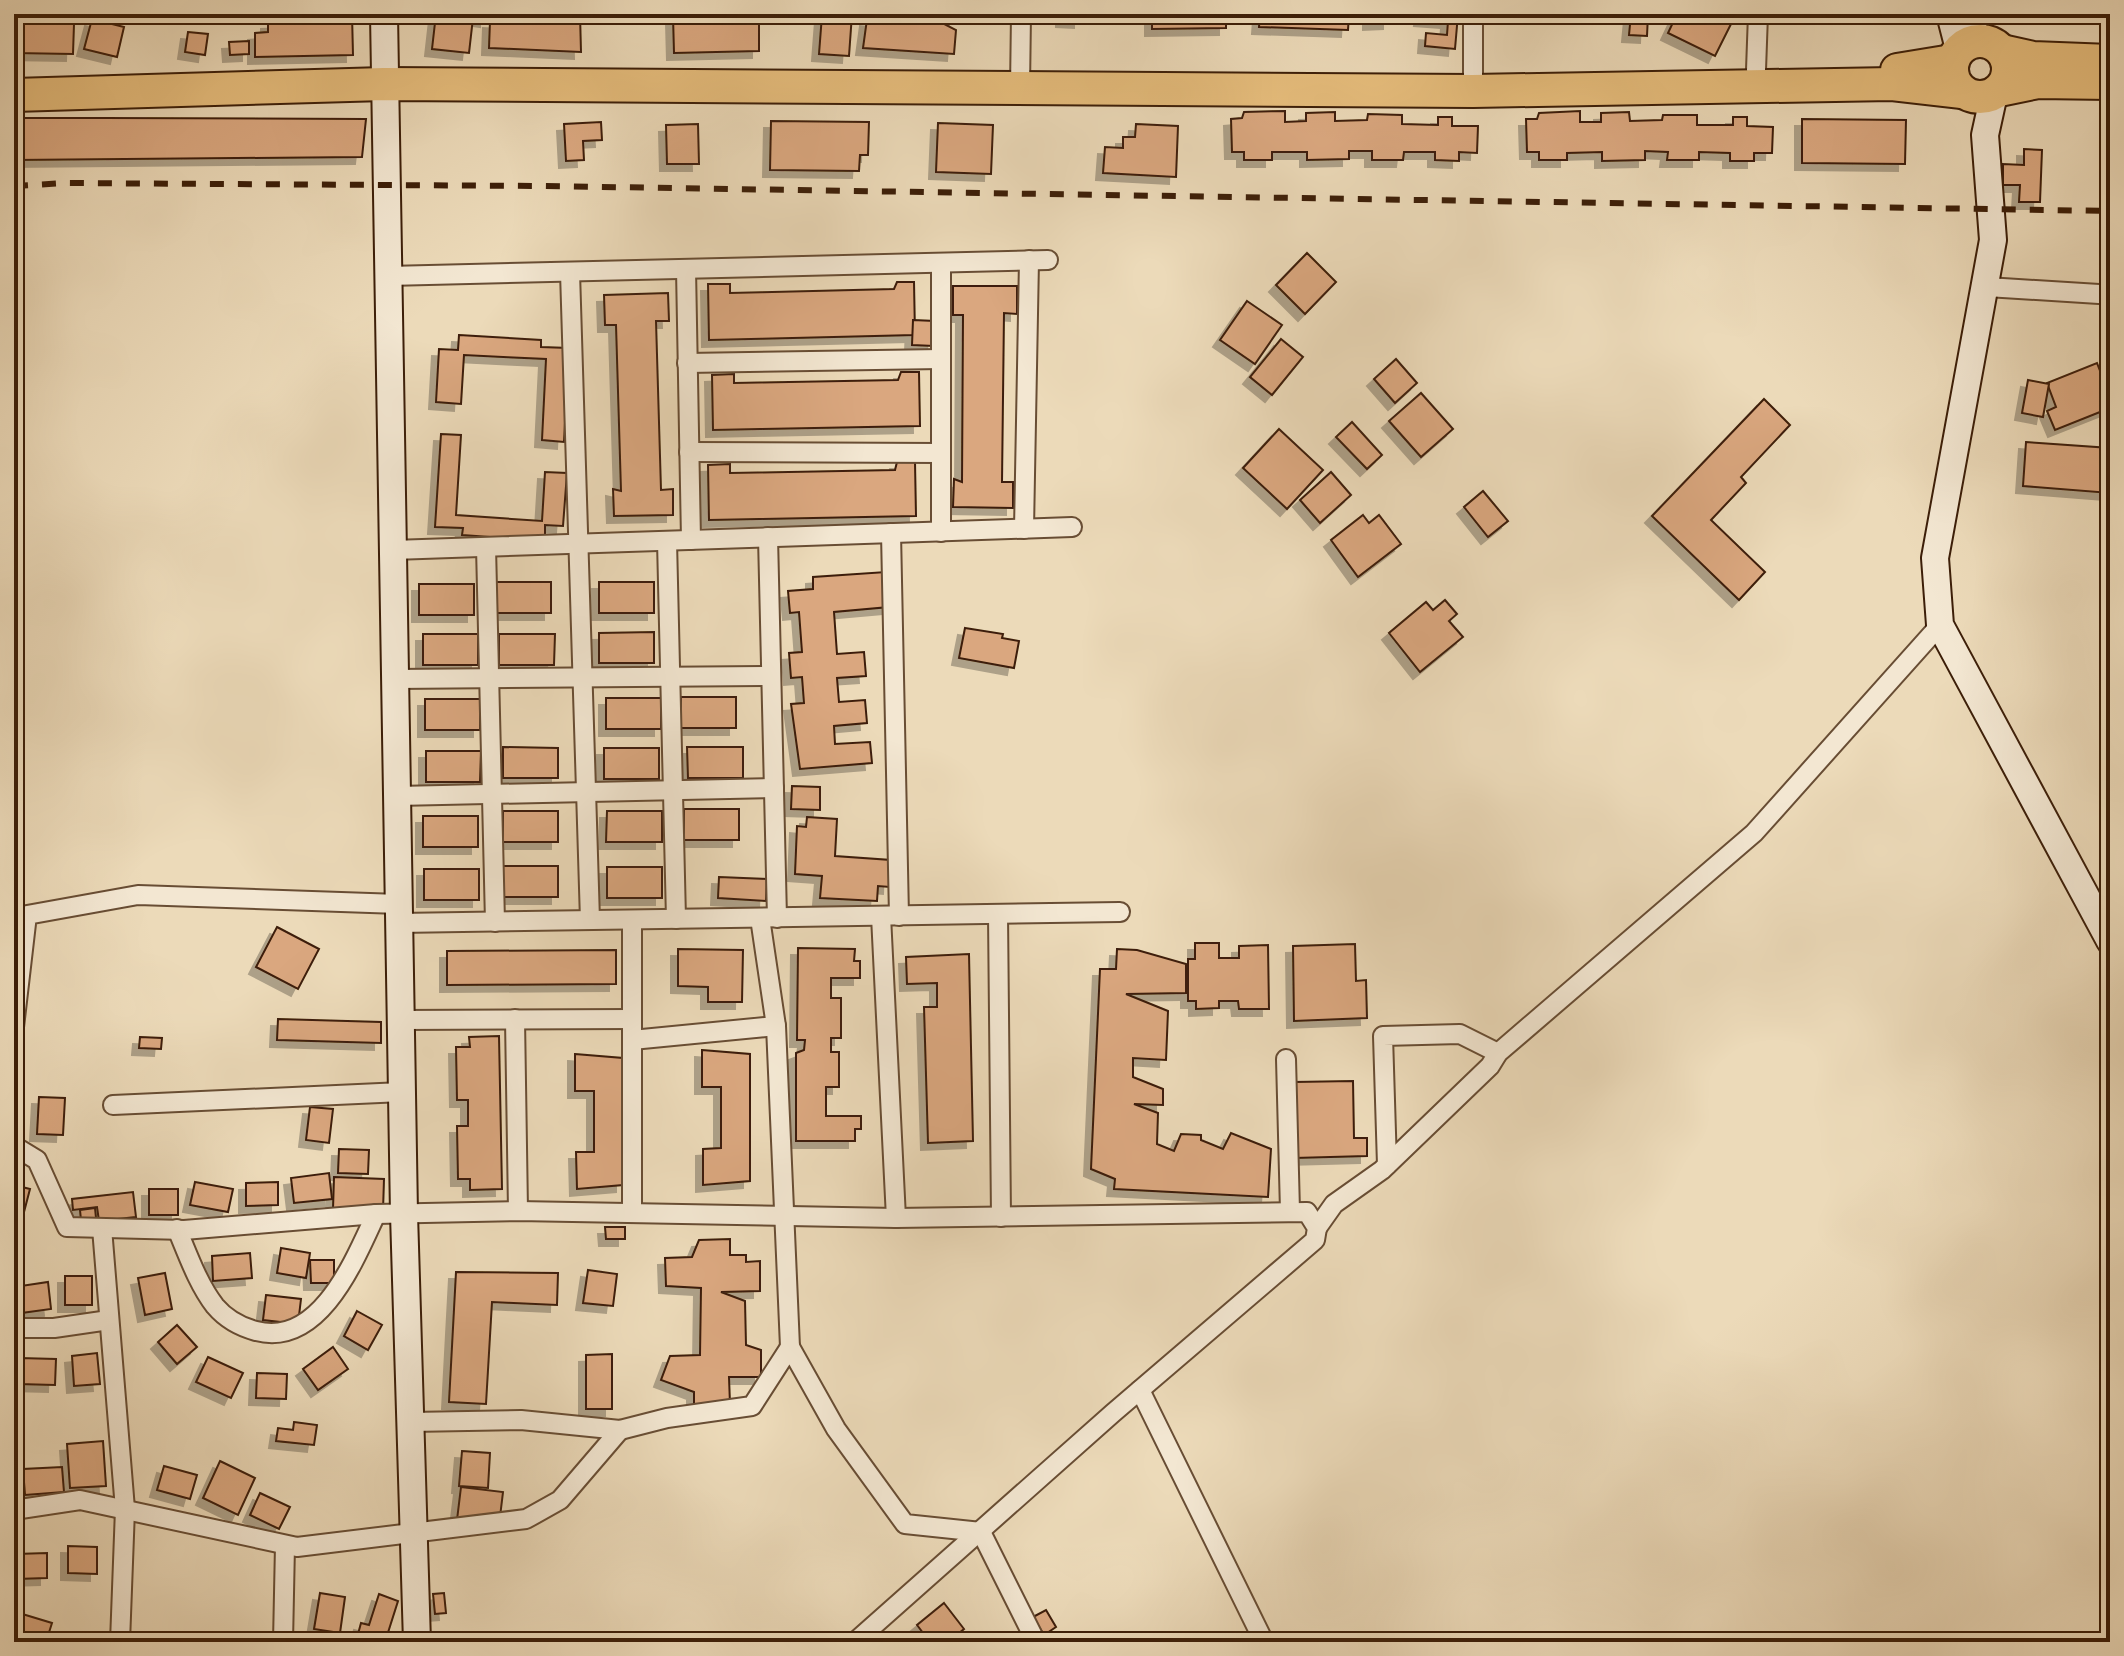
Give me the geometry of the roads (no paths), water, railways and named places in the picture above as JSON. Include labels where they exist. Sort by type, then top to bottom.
[{"type":"highway","points":[[1472,81],[1756,70],[1890,71],[1974,50],[2109,63]]},
{"type":"highway","points":[[1974,50],[1953,78],[1981,93]]},
{"type":"highway","points":[[1974,50],[2007,75],[1981,93]]},
{"type":"highway","points":[[14,74],[1892,84],[1981,93],[2109,63]]},
{"type":"highway","points":[[14,95],[384,77]]},
{"type":"main road","points":[[384,14],[404,1214],[417,1642]]},
{"type":"main road","points":[[1950,14],[1974,50]]},
{"type":"main road","points":[[1961,14],[1974,50]]},
{"type":"main road","points":[[1981,93],[1993,209],[1987,287],[1958,419],[1935,558],[1940,625],[2110,941]]},
{"type":"street","points":[[1021,14],[1021,78]]},
{"type":"street","points":[[1472,81],[1473,14]]},
{"type":"street","points":[[1756,70],[1758,14]]},
{"type":"street","points":[[1024,529],[1029,260]]},
{"type":"street","points":[[388,276],[1048,260]]},
{"type":"street","points":[[941,263],[941,532]]},
{"type":"street","points":[[686,269],[691,540]]},
{"type":"street","points":[[570,272],[590,920]]},
{"type":"street","points":[[1987,287],[2099,294]]},
{"type":"street","points":[[687,363],[941,359]]},
{"type":"street","points":[[689,452],[941,453]]},
{"type":"street","points":[[393,550],[1072,527]]},
{"type":"street","points":[[891,533],[890,916],[896,1218]]},
{"type":"street","points":[[768,537],[774,788],[768,918],[776,1026],[790,1347],[836,1429],[905,1524],[981,1532]]},
{"type":"street","points":[[667,541],[676,919]]},
{"type":"street","points":[[486,547],[495,922]]},
{"type":"street","points":[[855,1642],[1315,1240],[1317,1228],[1334,1204],[1387,1165],[1490,1066],[1498,1053],[1754,833],[1940,625]]},
{"type":"street","points":[[395,679],[771,676]]},
{"type":"street","points":[[397,796],[774,788]]},
{"type":"street","points":[[14,1027],[27,915],[138,895],[495,922],[1120,912]]},
{"type":"street","points":[[998,914],[1001,1217]]},
{"type":"street","points":[[632,920],[632,1210]]},
{"type":"street","points":[[515,1019],[518,1211]]},
{"type":"street","points":[[401,1020],[632,1019]]},
{"type":"street","points":[[632,1040],[776,1026]]},
{"type":"street","points":[[1387,1165],[1383,1036],[1460,1034],[1498,1053]]},
{"type":"street","points":[[1286,1059],[1290,1211]]},
{"type":"street","points":[[113,1105],[402,1092]]},
{"type":"street","points":[[14,1146],[37,1160],[67,1227],[177,1229],[376,1214],[632,1210],[896,1218],[1290,1211],[1307,1212],[1317,1228]]},
{"type":"street","points":[[177,1229],[216,1307],[241,1327],[270,1335],[295,1329],[346,1278],[376,1214]]},
{"type":"street","points":[[102,1228],[125,1509],[120,1642]]},
{"type":"street","points":[[14,1328],[54,1328],[109,1320]]},
{"type":"street","points":[[411,1422],[521,1420],[620,1430],[667,1418],[752,1406],[790,1347]]},
{"type":"street","points":[[1140,1390],[1264,1642]]},
{"type":"street","points":[[14,1510],[80,1500],[297,1547],[526,1519],[543,1513],[560,1500],[620,1430]]},
{"type":"street","points":[[981,1532],[1036,1642]]},
{"type":"street","points":[[283,1642],[285,1545]]},
{"type":"railway","points":[[14,186],[66,183],[544,186],[2110,211]]}]
